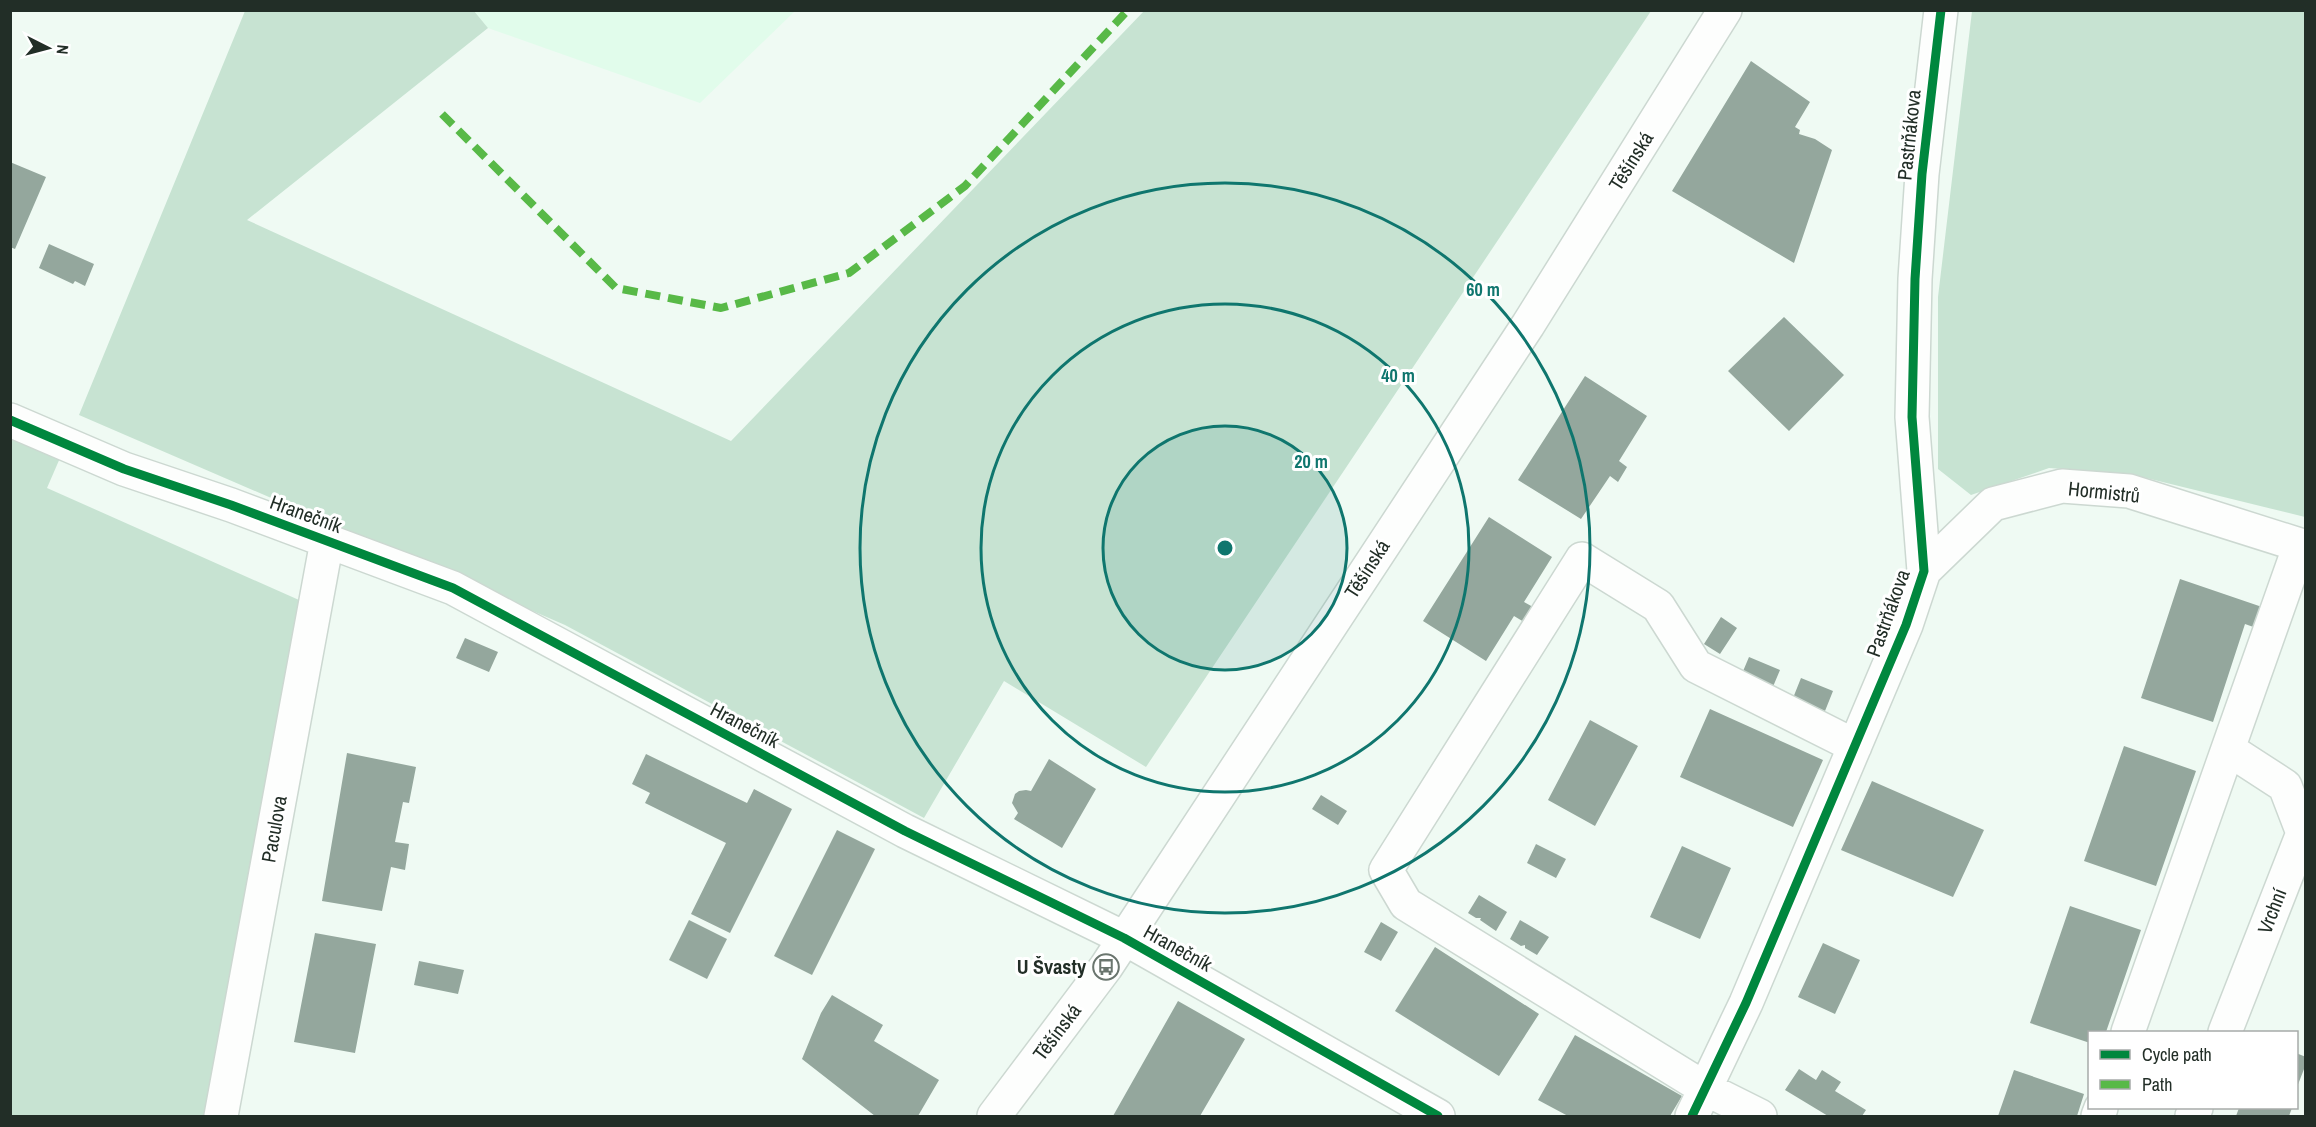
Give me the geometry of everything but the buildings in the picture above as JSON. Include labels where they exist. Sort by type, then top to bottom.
[{"type":"street","name":"Těšínská","points":[[994,1116],[1106,967],[1528,325],[1725,10]]},
{"type":"street","name":"Pastrňákova","points":[[1699,1103],[1746,1003],[1855,746],[1906,625],[1924,571],[1912,417],[1915,279],[1922,174],[1941,10]]},
{"type":"street","name":"Hranečník","points":[[10,420],[124,469],[453,588],[905,831],[1124,938],[1438,1116]]},
{"type":"street","name":"Hormistrů","points":[[1924,571],[1993,504],[2062,486],[2129,491],[2303,546]]},
{"type":"street","name":"Paculova","points":[[221,1116],[327,541]]},
{"type":"street","points":[[2128,1031],[2303,546]]},
{"type":"street","points":[[1760,1116],[1699,1103],[1406,904],[1386,870],[1582,559],[1658,606],[1696,666],[1855,746]]},
{"type":"street","name":"Vrchní","points":[[2225,1031],[2303,833],[2285,786],[2228,749]]},
{"type":"shaded area","points":[[245,11],[474,11],[488,28],[247,220],[731,441],[1144,11],[1651,11],[1146,767],[1004,681],[924,818],[565,625],[79,415]]},
{"type":"shaded area","points":[[474,11],[795,11],[700,103],[488,28]]},
{"type":"shaded area","points":[[1972,11],[2305,11],[2305,517],[2130,474],[2049,468],[1971,495],[1938,469],[1938,297]]},
{"type":"shaded area","points":[[10,435],[60,458],[47,488],[299,600],[206,1116],[11,1116]]},
{"type":"marked path","points":[[442,114],[616,288],[721,308],[849,273],[965,186],[1128,10]]},
{"type":"cycle path","points":[[1692,1116],[1746,1003],[1906,625],[1924,571],[1912,417],[1915,279],[1922,174],[1941,10]]},
{"type":"cycle path","points":[[10,420],[124,469],[231,505],[453,588],[905,831],[1124,938],[1438,1116]]},
{"type":"place","name":"U Švasty","points":[[1106,967]]}]
